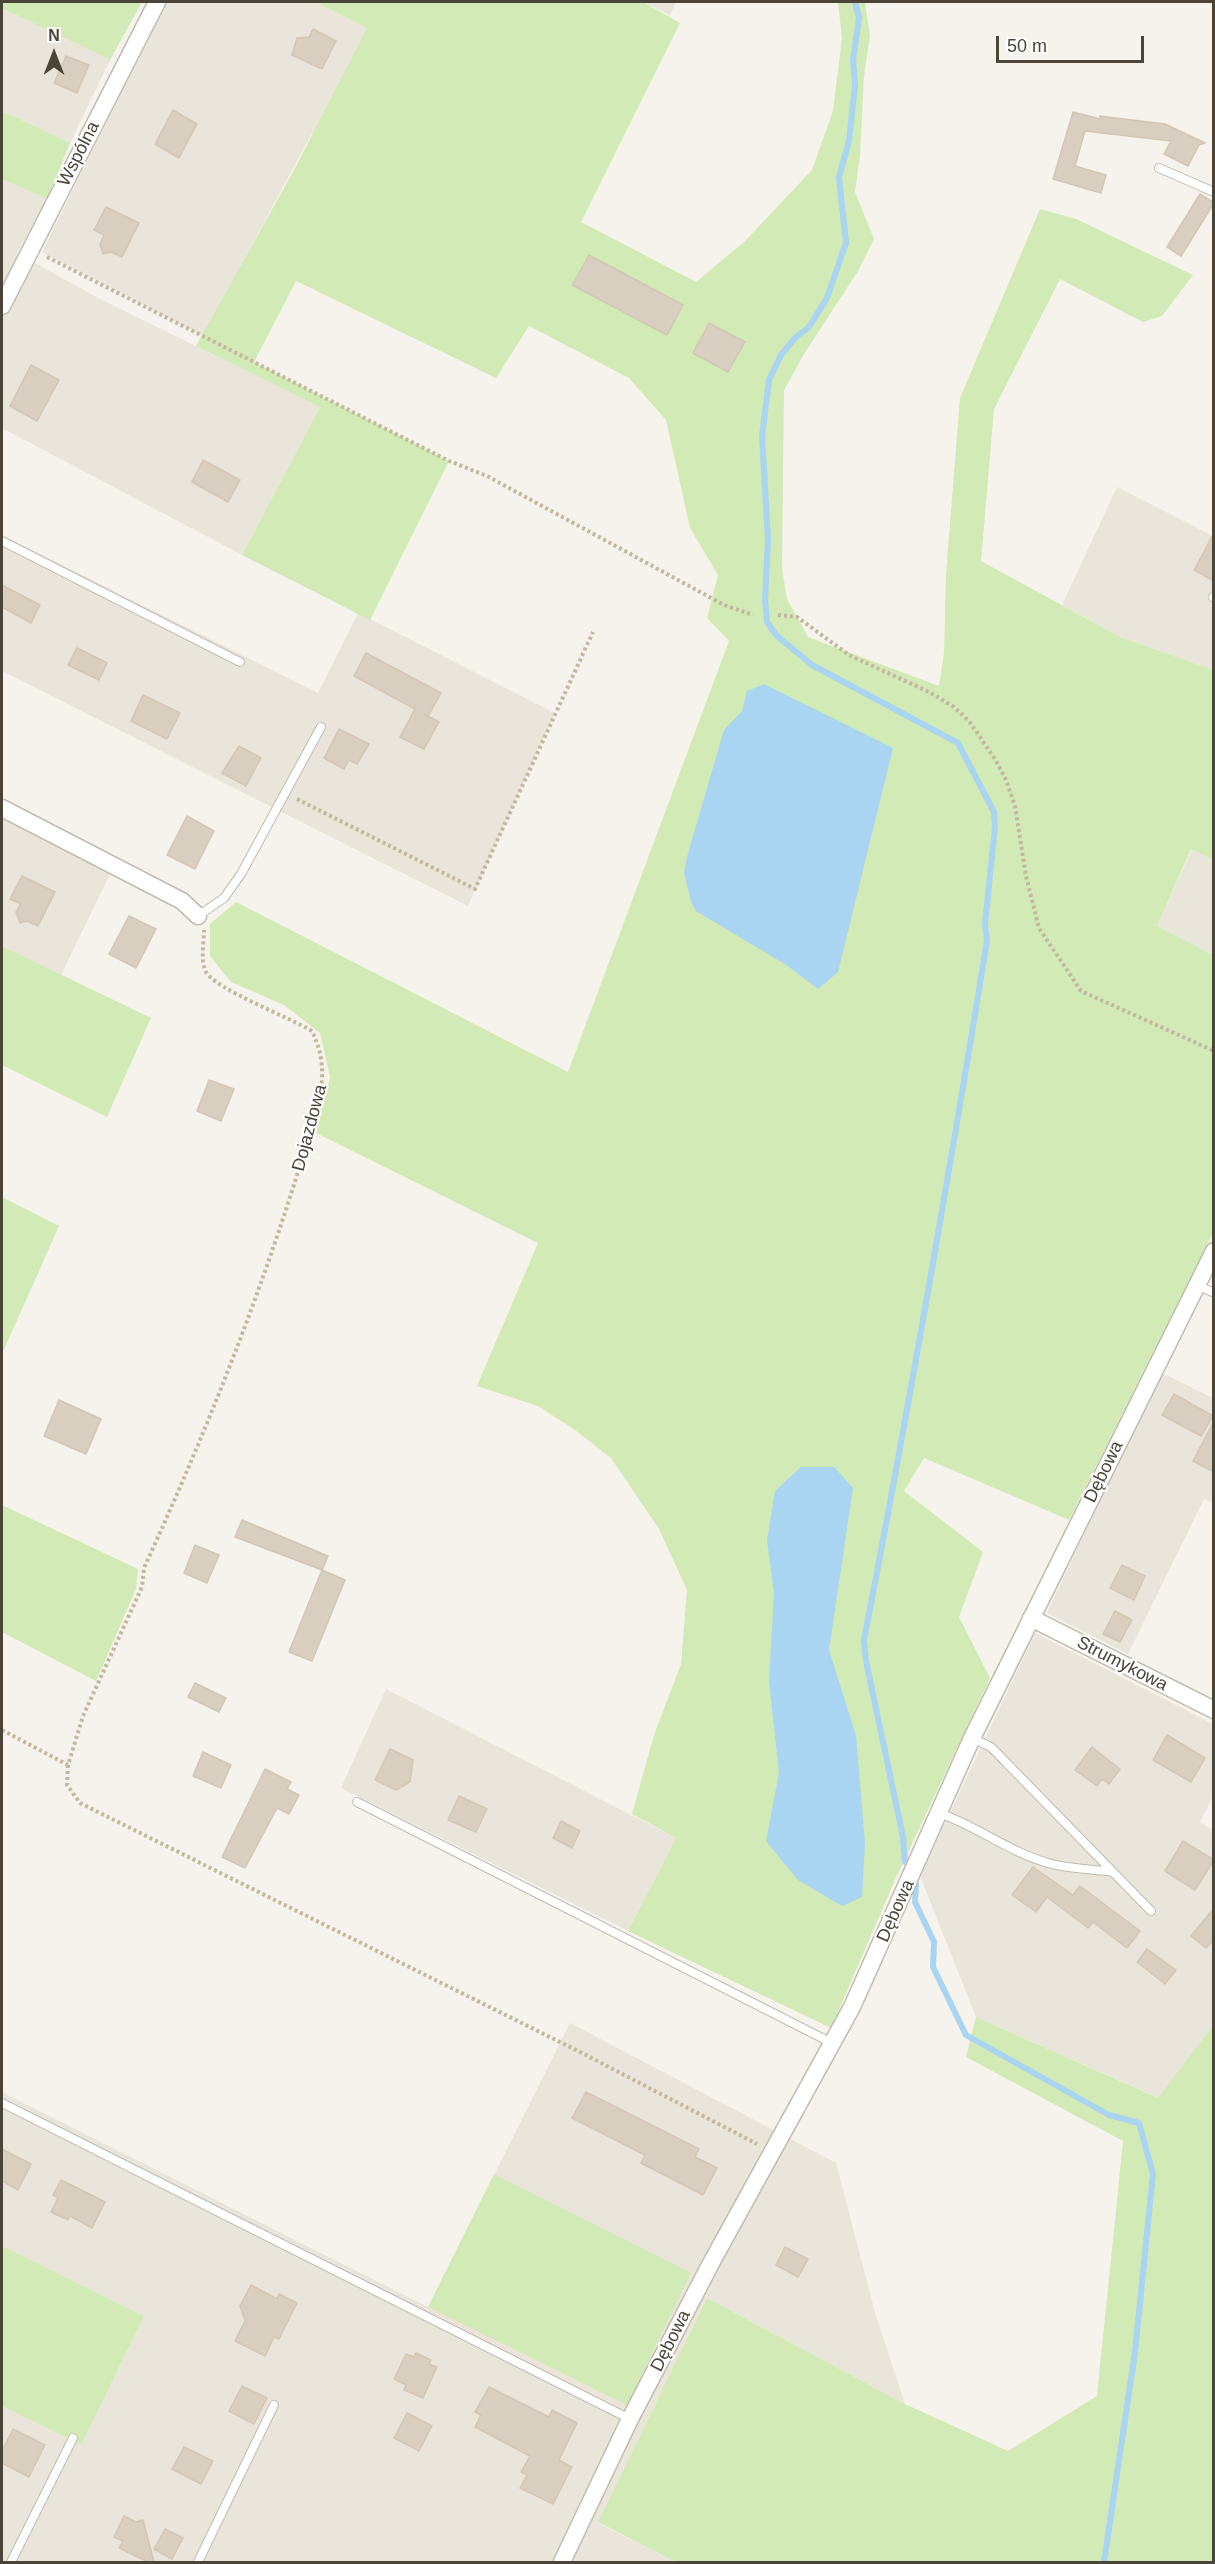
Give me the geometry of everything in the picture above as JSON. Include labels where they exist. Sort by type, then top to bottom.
[{"type":"street","name":"Wspólna","points":[[2,306],[157,2]]},
{"type":"street","points":[[2,808],[182,901],[198,916]]},
{"type":"street","name":"Dębowa","points":[[562,2562],[630,2419],[771,2151],[852,2007],[972,1738],[1214,1251]]},
{"type":"street","name":"Strumykowa","points":[[1031,1618],[1214,1710]]},
{"type":"lane","points":[[1160,168],[1214,192]]},
{"type":"lane","points":[[2,541],[240,662]]},
{"type":"lane","points":[[198,916],[224,898],[241,874],[321,727]]},
{"type":"lane","points":[[1197,1285],[1214,1293]]},
{"type":"lane","points":[[972,1738],[991,1747],[1151,1911]]},
{"type":"lane","points":[[357,1802],[832,2043]]},
{"type":"lane","points":[[939,1813],[963,1821],[1008,1847],[1049,1864],[1113,1872]]},
{"type":"lane","points":[[2,2103],[630,2419]]},
{"type":"lane","points":[[198,2562],[274,2405]]},
{"type":"lane","points":[[11,2562],[73,2438]]},
{"type":"path","points":[[30,248],[449,461],[487,476],[724,605],[753,615]]},
{"type":"path","points":[[778,615],[796,617],[849,655],[929,692],[954,707],[969,721],[995,759],[1006,780],[1015,806],[1026,876],[1039,928],[1081,991],[1214,1051]]},
{"type":"path","points":[[285,793],[476,889],[593,632]]},
{"type":"path","name":"Dojazdowa","points":[[68,1765],[83,1716],[142,1587],[144,1568],[174,1503],[269,1266],[301,1164],[324,1070],[319,1045],[312,1031],[220,985],[207,974],[202,960],[204,932],[198,916]]},
{"type":"path","points":[[2,1730],[68,1765],[67,1785],[80,1803],[540,2032],[771,2151]]},
{"type":"shaded area","points":[[166,2],[315,2],[616,150],[581,222],[741,306],[312,133],[203,336],[42,252]]},
{"type":"shaded area","points":[[643,2],[676,2],[670,15]]},
{"type":"shaded area","points":[[2,8],[110,60],[70,143],[2,111]]},
{"type":"shaded area","points":[[2,179],[47,199],[17,253],[100,299],[320,407],[242,555],[2,428]]},
{"type":"shaded area","points":[[1117,487],[1213,536],[1213,670],[1120,637],[1062,605]]},
{"type":"shaded area","points":[[2,535],[318,693],[358,613],[555,713],[468,906],[2,671]]},
{"type":"shaded area","points":[[2,815],[112,870],[61,975],[2,946]]},
{"type":"shaded area","points":[[1192,849],[1213,860],[1213,955],[1157,926]]},
{"type":"shaded area","points":[[1160,1372],[1213,1398],[1213,1503],[1204,1499],[1128,1654],[1047,1613]]},
{"type":"shaded area","points":[[1035,1633],[1213,1724],[1213,1796],[1200,1822],[1213,1830],[1213,2025],[1159,2098],[976,2017],[920,1876]]},
{"type":"shaded area","points":[[386,1689],[676,1838],[628,1931],[341,1788]]},
{"type":"shaded area","points":[[570,2023],[836,2163],[876,2316],[905,2404],[707,2298],[598,2523],[676,2562],[2,2562],[2,2406],[81,2445],[144,2316],[2,2246],[2,2092],[428,2307]]},
{"type":"green space","points":[[2,2],[142,2],[110,60],[2,8]]},
{"type":"green space","points":[[315,2],[643,2],[680,23],[581,222],[696,282],[744,242],[812,170],[833,111],[842,38],[838,2],[865,2],[870,36],[864,76],[860,155],[855,192],[874,239],[858,271],[804,354],[784,390],[782,568],[787,599],[808,637],[939,686],[944,653],[946,574],[960,398],[1040,209],[1076,219],[1193,275],[1162,316],[1143,322],[1060,279],[994,409],[981,561],[1120,637],[1213,670],[1213,860],[1191,849],[1157,926],[1213,955],[1213,1233],[1069,1520],[924,1458],[904,1491],[983,1552],[959,1617],[990,1678],[895,1880],[831,2028],[628,1931],[676,1838],[632,1814],[654,1735],[681,1664],[687,1590],[659,1529],[611,1458],[575,1430],[538,1406],[477,1386],[538,1243],[316,1133],[330,1077],[320,1033],[284,1005],[231,982],[210,956],[210,924],[236,902],[568,1072],[729,641],[707,618],[718,575],[690,528],[666,420],[629,378],[529,326],[496,378],[296,281],[254,362],[449,461],[370,620],[242,555],[320,407],[196,346],[294,170],[367,28]]},
{"type":"green space","points":[[2,111],[70,143],[47,199],[2,179]]},
{"type":"green space","points":[[2,946],[151,1018],[107,1117],[2,1065]]},
{"type":"green space","points":[[2,1197],[59,1226],[2,1354]]},
{"type":"green space","points":[[2,1505],[138,1569],[136,1589],[96,1681],[2,1632]]},
{"type":"green space","points":[[976,2017],[1158,2098],[1213,2025],[1213,2562],[676,2562],[598,2522],[707,2298],[905,2404],[1008,2451],[1097,2396],[1123,2141],[966,2057]]},
{"type":"green space","points":[[494,2174],[691,2273],[627,2405],[428,2307]]},
{"type":"green space","points":[[2,2246],[144,2316],[81,2445],[2,2406]]},
{"type":"water","points":[[764,684],[893,748],[838,972],[818,989],[788,966],[696,911],[691,902],[684,873],[724,730],[742,711],[747,691]]},
{"type":"water","points":[[801,1467],[834,1467],[853,1488],[829,1650],[856,1736],[865,1844],[862,1897],[842,1906],[798,1880],[766,1841],[779,1773],[769,1682],[774,1594],[767,1540],[775,1491]]},
{"type":"building","points":[[313,29],[336,41],[322,69],[292,55],[297,38],[309,37]]},
{"type":"building","points":[[66,56],[89,65],[77,93],[54,83]]},
{"type":"building","points":[[173,110],[197,124],[179,158],[155,144]]},
{"type":"building","points":[[1073,112],[1100,119],[1100,116],[1165,124],[1205,143],[1199,145],[1188,166],[1164,154],[1171,141],[1085,131],[1075,166],[1106,175],[1101,193],[1053,179]]},
{"type":"building","points":[[1200,194],[1214,203],[1181,256],[1167,247]]},
{"type":"building","points":[[106,207],[139,223],[122,257],[111,252],[103,254],[100,244],[104,235],[94,230]]},
{"type":"building","points":[[589,255],[683,305],[667,335],[572,285]]},
{"type":"building","points":[[709,323],[745,342],[728,372],[693,353]]},
{"type":"building","points":[[31,365],[59,380],[37,421],[10,406]]},
{"type":"building","points":[[203,460],[240,480],[228,502],[192,482]]},
{"type":"building","points":[[1214,533],[1214,581],[1194,570]]},
{"type":"building","points":[[2,585],[40,605],[31,623],[2,607]]},
{"type":"building","points":[[77,648],[107,663],[99,680],[68,665]]},
{"type":"building","points":[[366,653],[441,693],[428,716],[424,714],[439,722],[424,749],[400,737],[415,709],[354,676]]},
{"type":"building","points":[[143,695],[180,713],[167,739],[131,721]]},
{"type":"building","points":[[339,729],[369,744],[357,764],[349,760],[344,769],[324,758]]},
{"type":"building","points":[[239,746],[261,758],[246,786],[222,773]]},
{"type":"building","points":[[187,816],[214,831],[195,869],[167,855]]},
{"type":"building","points":[[22,876],[55,892],[38,926],[27,921],[20,923],[16,912],[21,904],[10,899]]},
{"type":"building","points":[[129,916],[156,929],[136,968],[109,954]]},
{"type":"building","points":[[209,1080],[234,1089],[221,1121],[197,1111]]},
{"type":"building","points":[[1174,1394],[1213,1416],[1201,1436],[1162,1415]]},
{"type":"building","points":[[59,1400],[101,1419],[86,1454],[44,1436]]},
{"type":"building","points":[[1214,1421],[1214,1472],[1193,1461]]},
{"type":"building","points":[[242,1520],[328,1556],[322,1570],[235,1537]]},
{"type":"building","points":[[195,1545],[219,1555],[207,1583],[184,1573]]},
{"type":"building","points":[[1122,1565],[1145,1576],[1134,1600],[1110,1588]]},
{"type":"building","points":[[322,1570],[345,1580],[312,1661],[289,1652]]},
{"type":"building","points":[[1115,1611],[1132,1620],[1120,1642],[1103,1634]]},
{"type":"building","points":[[195,1683],[226,1698],[219,1712],[188,1697]]},
{"type":"building","points":[[1167,1735],[1205,1758],[1191,1782],[1153,1760]]},
{"type":"building","points":[[1092,1747],[1120,1769],[1109,1784],[1102,1779],[1097,1786],[1075,1770]]},
{"type":"building","points":[[390,1749],[413,1760],[410,1782],[396,1790],[375,1780]]},
{"type":"building","points":[[203,1752],[231,1765],[221,1788],[193,1776]]},
{"type":"building","points":[[265,1769],[291,1782],[287,1789],[299,1795],[289,1814],[277,1808],[245,1868],[222,1857]]},
{"type":"building","points":[[459,1796],[487,1809],[476,1832],[448,1820]]},
{"type":"building","points":[[561,1821],[580,1831],[572,1848],[553,1838]]},
{"type":"building","points":[[1183,1841],[1214,1860],[1195,1890],[1165,1871]]},
{"type":"building","points":[[1033,1867],[1073,1895],[1080,1886],[1140,1931],[1127,1948],[1093,1922],[1088,1928],[1047,1897],[1036,1912],[1012,1895]]},
{"type":"building","points":[[1214,1908],[1214,1939],[1206,1948],[1191,1936]]},
{"type":"building","points":[[1147,1949],[1176,1970],[1165,1984],[1137,1962]]},
{"type":"building","points":[[586,2092],[699,2149],[695,2157],[717,2168],[703,2195],[641,2163],[645,2155],[572,2118]]},
{"type":"building","points":[[2,2149],[31,2164],[18,2190],[2,2181]]},
{"type":"building","points":[[61,2180],[105,2202],[92,2228],[70,2216],[68,2220],[51,2212],[58,2198],[53,2195]]},
{"type":"building","points":[[785,2247],[808,2259],[798,2277],[776,2265]]},
{"type":"building","points":[[251,2285],[277,2299],[279,2294],[297,2303],[279,2339],[274,2337],[265,2356],[235,2341],[245,2321],[240,2306]]},
{"type":"building","points":[[416,2353],[431,2360],[429,2364],[437,2367],[423,2398],[404,2390],[406,2385],[394,2379],[406,2354],[414,2357]]},
{"type":"building","points":[[242,2386],[267,2398],[254,2424],[229,2411]]},
{"type":"building","points":[[489,2387],[549,2417],[552,2410],[577,2423],[559,2460],[572,2467],[553,2504],[520,2488],[527,2475],[521,2472],[530,2456],[475,2427],[481,2415],[475,2412]]},
{"type":"building","points":[[407,2413],[432,2426],[419,2451],[394,2438]]},
{"type":"building","points":[[13,2429],[45,2445],[29,2477],[2,2463],[2,2451]]},
{"type":"building","points":[[184,2447],[213,2461],[201,2484],[172,2469]]},
{"type":"building","points":[[124,2516],[136,2522],[143,2520],[154,2562],[148,2562],[119,2548],[123,2541],[114,2537]]},
{"type":"building","points":[[165,2529],[183,2538],[172,2559],[154,2549]]},
{"type":"waterway","points":[[855,2],[859,18],[853,60],[855,85],[849,141],[839,177],[846,243],[827,298],[809,327],[794,339],[781,355],[769,380],[762,436],[768,540],[765,600],[767,622],[776,635],[812,665],[958,743],[994,812],[995,827],[985,924],[987,941],[928,1291],[864,1640],[866,1661],[903,1837],[905,1862]]},
{"type":"waterway","points":[[916,1884],[915,1902],[934,1942],[933,1967],[966,2035],[1109,2115],[1139,2123],[1153,2174],[1135,2352],[1104,2562]]}]
